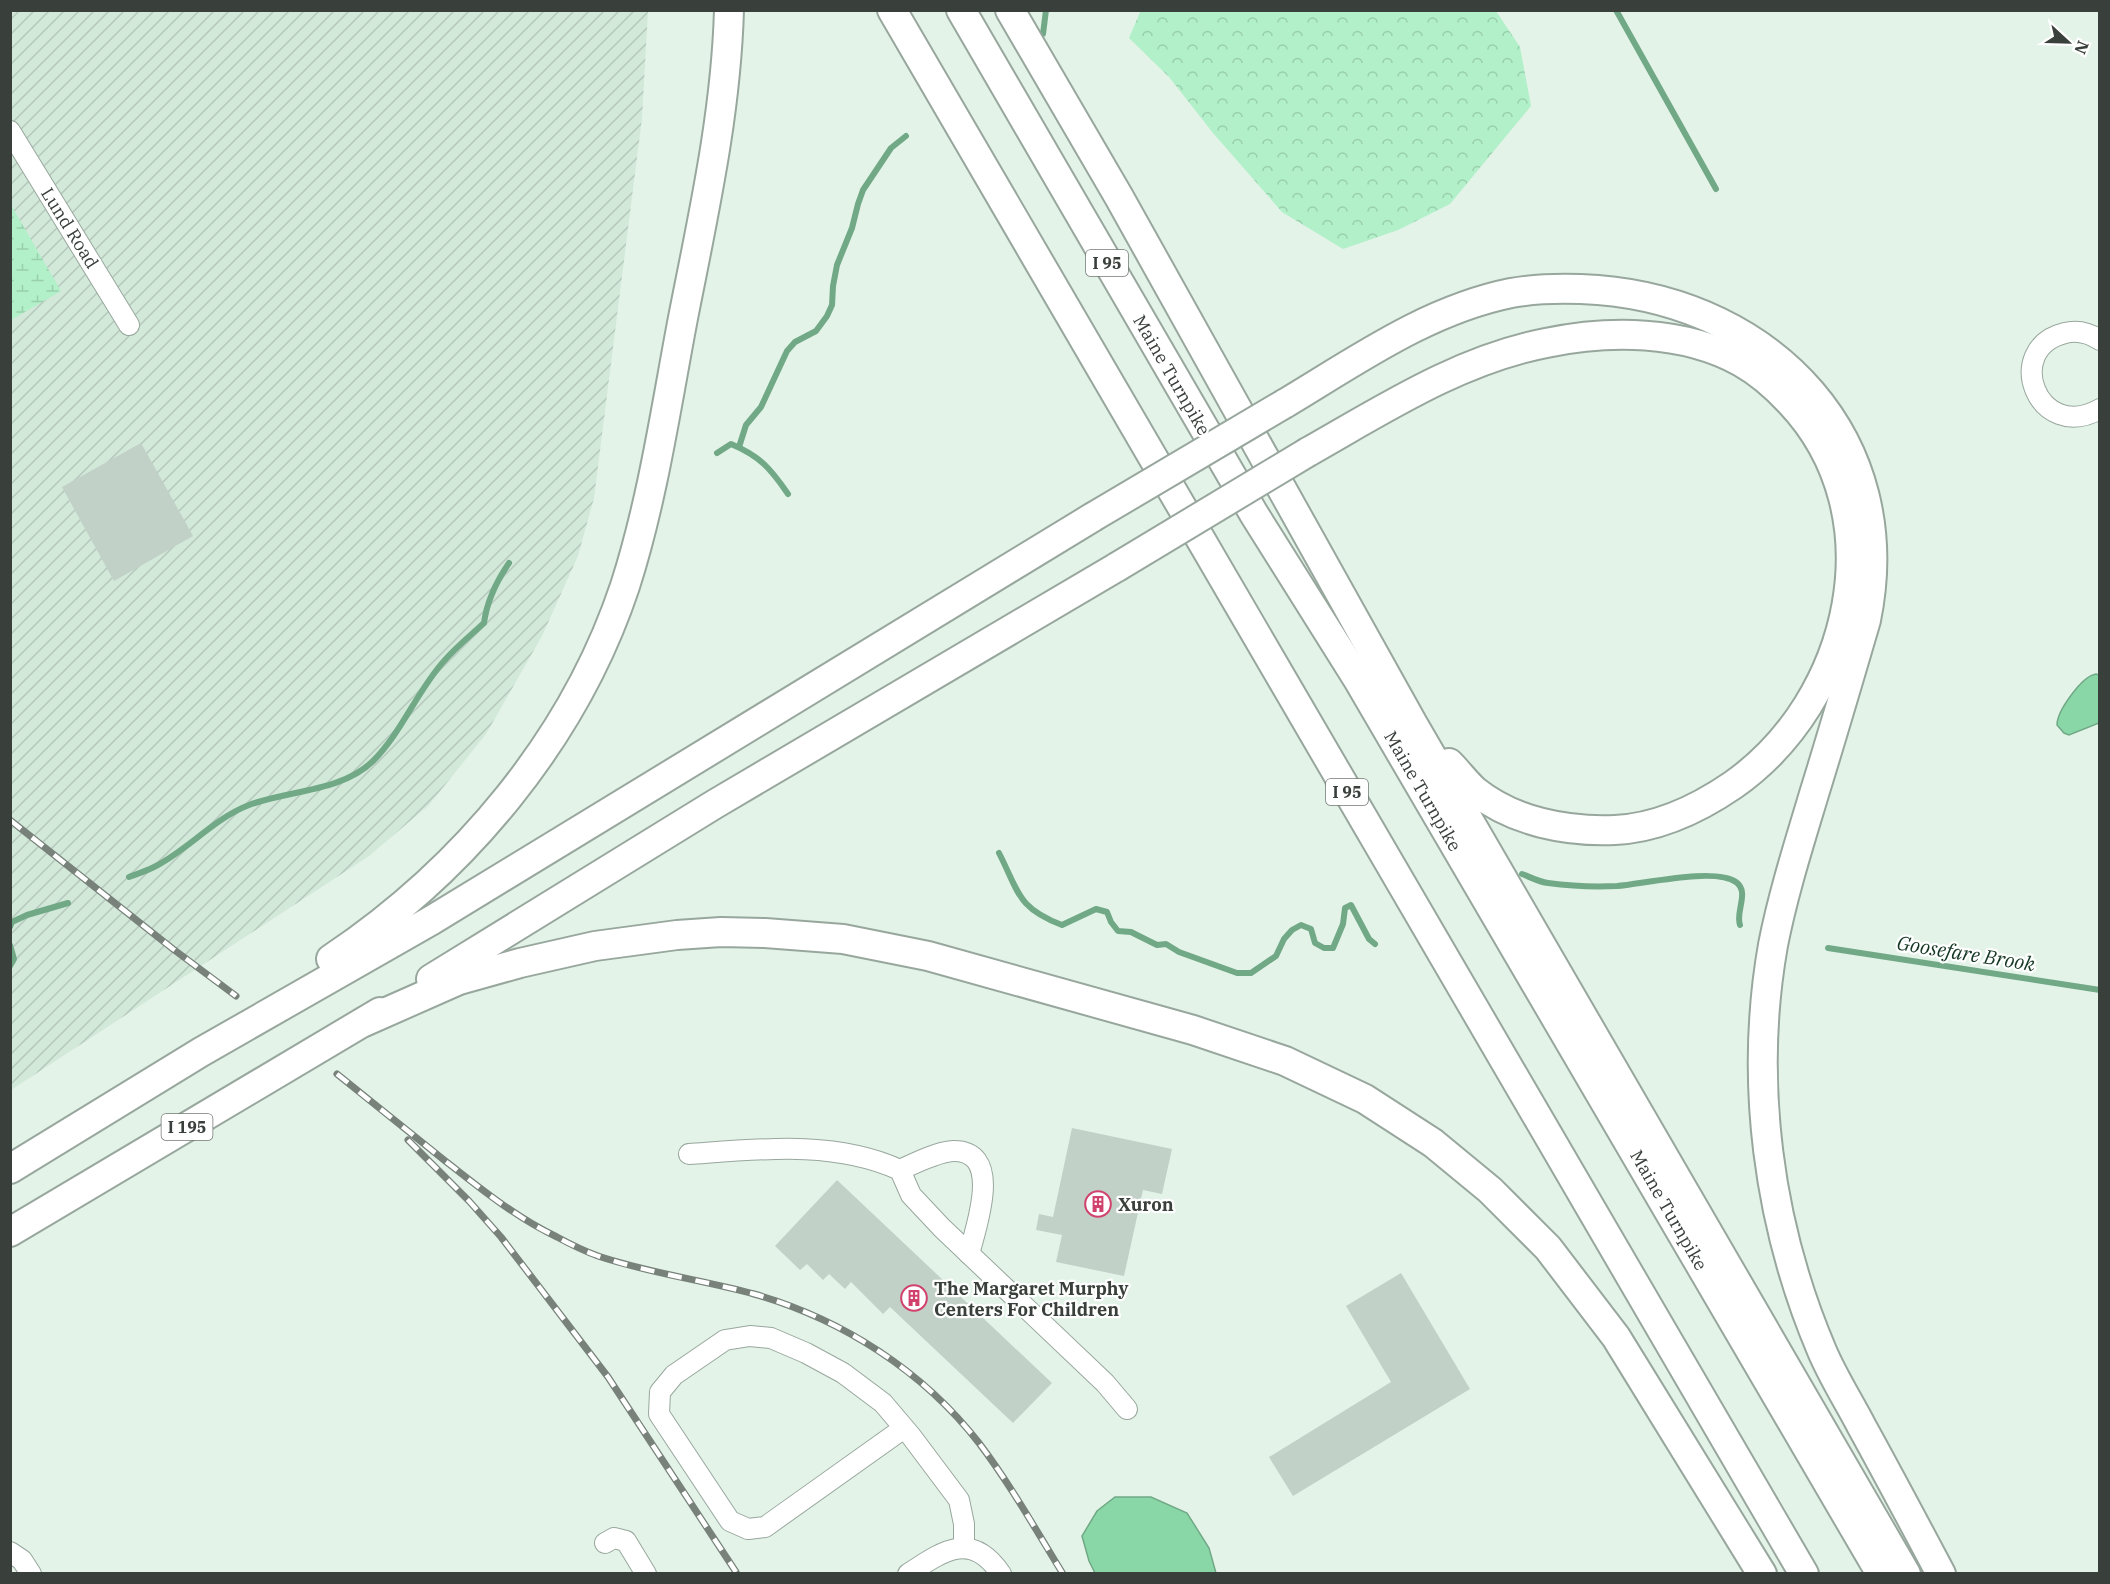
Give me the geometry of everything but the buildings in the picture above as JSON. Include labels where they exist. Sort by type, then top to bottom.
[{"type":"highway","points":[[201,1052],[344,951],[398,910],[431,880],[488,822],[509,796],[551,737],[589,670],[624,588],[646,513],[721,114],[729,10]]},
{"type":"highway","name":"I 95","points":[[892,10],[1804,1574]]},
{"type":"highway","name":"Maine Turnpike","points":[[961,10],[1254,514],[1364,688],[1881,1574]]},
{"type":"highway","points":[[1010,10],[1130,218],[1413,724],[1906,1574]]},
{"type":"highway","points":[[10,1169],[201,1052],[432,920],[1401,334],[1447,312],[1513,293],[1582,289],[1620,292],[1659,299],[1689,309],[1735,331],[1756,344],[1794,374],[1823,405],[1842,435],[1853,458],[1867,505],[1871,529],[1873,577],[1866,620],[1789,880],[1773,945],[1763,1041],[1767,1145],[1788,1255],[1823,1354],[1941,1574]]},
{"type":"highway","points":[[364,1022],[501,934],[715,804],[1308,452],[1408,395],[1452,373],[1501,354],[1558,341],[1595,336],[1630,335],[1685,341],[1744,363],[1774,387],[1797,410],[1819,438],[1845,503],[1850,572],[1844,619],[1834,652],[1817,692],[1793,729],[1777,747],[1742,778],[1708,800],[1658,823],[1625,830],[1587,831],[1552,826],[1514,813],[1475,791],[1413,724]]},
{"type":"highway","points":[[364,1022],[459,980],[595,946],[676,935],[765,933],[843,939],[928,956],[1193,1030],[1285,1061],[1365,1099],[1433,1143],[1490,1190],[1548,1248],[1616,1337],[1762,1574]]},
{"type":"highway","name":"I 195","points":[[10,1232],[364,1022]]},
{"type":"street","name":"Lund Road","points":[[10,131],[129,324]]},
{"type":"street","points":[[2100,340],[2085,332],[2071,331],[2057,335],[2045,342],[2032,367],[2032,381],[2036,395],[2045,406],[2057,414],[2071,418],[2100,410]]},
{"type":"street","points":[[689,1154],[779,1148],[815,1150],[879,1160],[900,1170],[911,1195],[969,1254],[1105,1383],[1127,1409]]},
{"type":"street","points":[[900,1170],[924,1159],[954,1151],[971,1156],[981,1166],[983,1185],[980,1216],[969,1254]]},
{"type":"street","points":[[904,1428],[765,1527],[748,1529],[730,1521],[659,1414],[660,1392],[674,1375],[725,1340],[750,1336],[771,1338],[806,1353],[843,1373],[884,1403],[945,1479],[959,1500],[964,1524],[964,1548]]},
{"type":"street","points":[[605,1543],[614,1538],[626,1541],[646,1574]]},
{"type":"street","points":[[908,1574],[946,1552],[964,1548],[980,1551],[990,1558],[1001,1574]]},
{"type":"street","points":[[10,1552],[22,1560],[31,1574]]},
{"type":"shaded area","points":[[11,11],[648,11],[642,118],[594,498],[578,556],[542,636],[486,734],[429,805],[369,856],[11,1090]]},
{"type":"shaded area","points":[[2099,675],[2099,723],[2069,735],[2064,733],[2057,725],[2061,711],[2078,687],[2090,676]]},
{"type":"shaded area","points":[[1115,1497],[1151,1497],[1187,1513],[1209,1548],[1216,1573],[1095,1573],[1082,1536],[1097,1511]]},
{"type":"green space","points":[[1141,10],[1496,11],[1520,47],[1531,106],[1450,204],[1398,230],[1343,249],[1282,212],[1213,133],[1169,77],[1129,38]]},
{"type":"green space","points":[[11,205],[61,291],[10,320]]},
{"type":"waterway","points":[[1043,34],[1046,10]]},
{"type":"waterway","points":[[1616,10],[1716,189]]},
{"type":"waterway","points":[[739,447],[746,425],[761,407],[787,351],[795,342],[816,331],[827,316],[832,305],[837,265],[852,228],[863,190],[891,148],[906,136]]},
{"type":"waterway","name":"Goosefare Brook","points":[[717,453],[731,444],[750,453],[770,470],[788,494]]},
{"type":"waterway","name":"Goosefare Brook","points":[[129,877],[166,860],[236,811],[264,800],[330,785],[346,779],[373,761],[393,737],[434,673],[453,651],[484,623],[493,592],[509,563]]},
{"type":"waterway","name":"Goosefare Brook","points":[[999,853],[1021,897],[1047,919],[1062,925],[1096,909],[1107,912],[1118,931],[1131,932],[1157,945],[1166,944],[1179,952],[1237,973],[1251,973],[1276,956],[1284,939],[1292,930],[1301,925],[1311,929],[1315,943],[1324,948],[1333,948],[1343,924],[1345,908],[1351,905],[1369,939],[1375,944]]},
{"type":"waterway","name":"Goosefare Brook","points":[[1522,874],[1538,881],[1591,886],[1617,886],[1696,876],[1726,878],[1736,882],[1742,891],[1740,925]]},
{"type":"waterway","name":"Goosefare Brook","points":[[10,927],[12,922],[27,915],[68,903]]},
{"type":"waterway","name":"Goosefare Brook","points":[[10,945],[14,959],[10,966]]},
{"type":"waterway","name":"Goosefare Brook","points":[[1828,948],[2100,990]]},
{"type":"railway","points":[[10,820],[236,996]]},
{"type":"railway","points":[[337,1074],[498,1202],[567,1242],[617,1262],[754,1294],[787,1305],[849,1333],[878,1351],[933,1393],[979,1443],[1012,1491],[1063,1574]]},
{"type":"railway","points":[[408,1140],[469,1201],[501,1237],[608,1377],[736,1572]]},
{"type":"place","name":"Xuron","points":[[1098,1204]]},
{"type":"place","name":"The Margaret Murphy Centers For Children","points":[[914,1298]]}]
